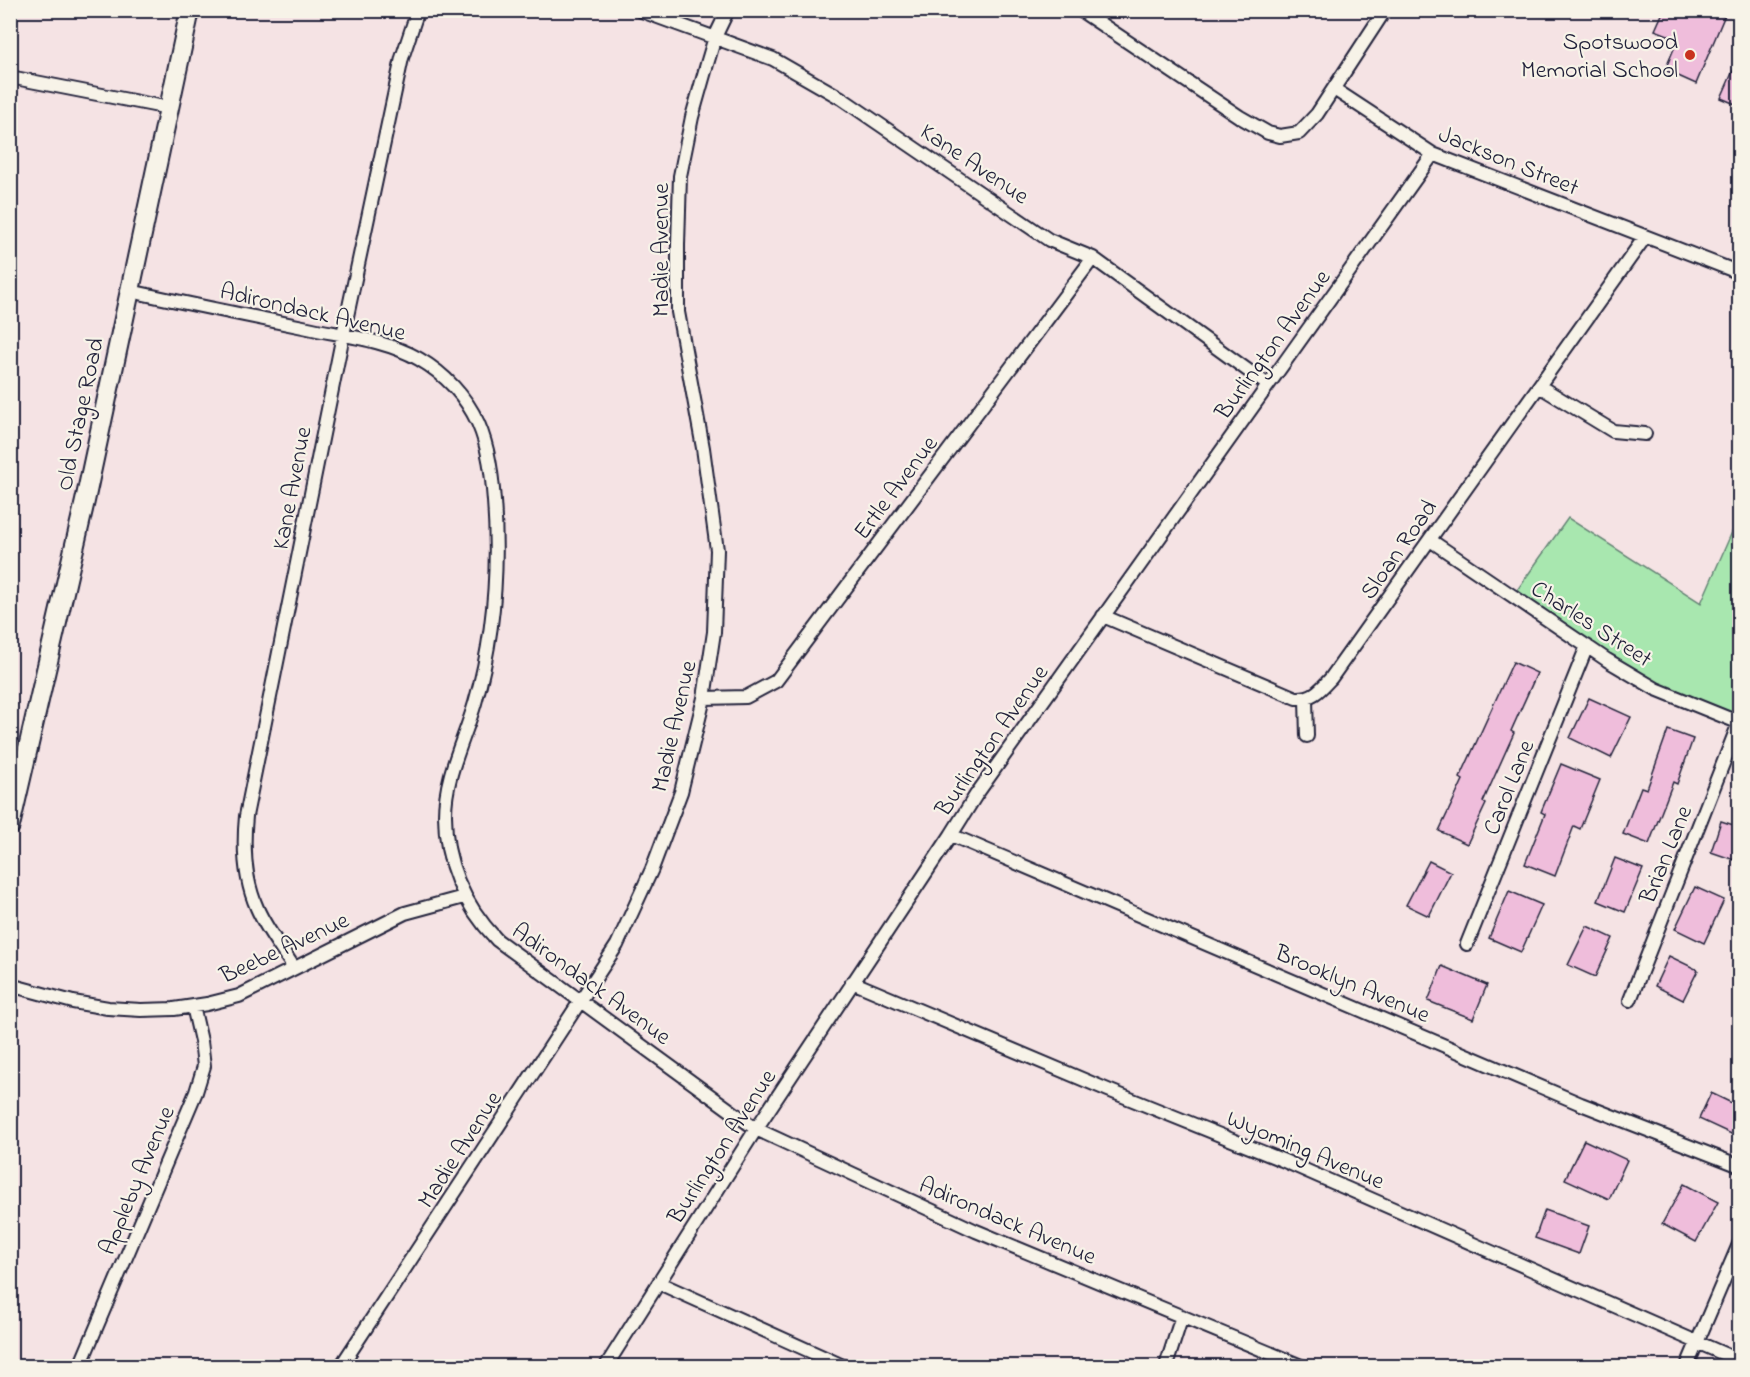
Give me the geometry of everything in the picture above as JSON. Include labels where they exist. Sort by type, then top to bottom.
[{"type":"main road","name":"Old Stage Road","points":[[10,826],[85,501],[190,10]]},
{"type":"street","name":"Kane Avenue","points":[[294,968],[257,909],[247,873],[244,835],[246,816],[343,335],[402,57],[418,10]]},
{"type":"street","name":"Kane Avenue","points":[[639,10],[773,59],[841,98],[1049,240],[1093,258],[1268,385]]},
{"type":"street","name":"Madie Avenue","points":[[340,1366],[617,945],[652,869],[681,792],[704,698],[714,632],[717,550],[703,448],[678,312],[680,176],[692,117],[715,37],[728,10]]},
{"type":"street","points":[[1080,10],[1268,133],[1280,136],[1299,133],[1317,114],[1384,10]]},
{"type":"street","points":[[11,78],[169,108]]},
{"type":"street","name":"Jackson Street","points":[[1334,89],[1433,154],[1740,273]]},
{"type":"street","name":"Burlington Avenue","points":[[606,1366],[756,1129],[976,795],[1433,154]]},
{"type":"street","name":"Sloan Road","points":[[1306,699],[1317,694],[1331,678],[1645,237]]},
{"type":"street","name":"Ertle Avenue","points":[[704,698],[746,697],[776,681],[1093,258]]},
{"type":"street","name":"Adirondack Avenue","points":[[130,291],[343,335],[406,353],[438,372],[454,387],[471,410],[488,451],[497,539],[495,594],[488,650],[475,704],[450,778],[445,813],[450,857],[464,897],[474,914],[497,940],[756,1129],[976,1231],[1301,1366]]},
{"type":"street","points":[[1539,386],[1613,431],[1644,434]]},
{"type":"street","name":"Charles Street","points":[[1430,540],[1587,646],[1656,689],[1739,723]]},
{"type":"street","points":[[1103,616],[1296,698],[1306,699],[1307,736]]},
{"type":"street","name":"Carol Lane","points":[[1467,944],[1587,646]]},
{"type":"street","name":"Brian Lane","points":[[1630,1000],[1739,723]]},
{"type":"street","name":"Brooklyn Avenue","points":[[951,835],[1581,1104],[1740,1166]]},
{"type":"street","name":"Beebe Avenue","points":[[10,986],[73,1002],[108,1008],[141,1010],[193,1006],[239,996],[405,913],[464,897]]},
{"type":"street","name":"Wyoming Avenue","points":[[852,982],[1108,1090],[1282,1160],[1740,1361]]},
{"type":"street","name":"Appleby Avenue","points":[[80,1366],[196,1092],[204,1066],[193,1006]]},
{"type":"street","points":[[1687,1366],[1740,1242]]},
{"type":"street","points":[[659,1283],[843,1366]]},
{"type":"street","points":[[1166,1366],[1182,1316]]},
{"type":"green space","points":[[1739,516],[1739,717],[1648,680],[1515,593],[1568,518],[1701,603]]},
{"type":"building","name":"Spotswood Memorial School","points":[[1664,10],[1727,10],[1696,84],[1665,70],[1678,39],[1655,30]]},
{"type":"building","name":"Spotswood Memorial School","points":[[1740,55],[1740,106],[1721,98]]},
{"type":"building","points":[[1513,662],[1537,673],[1511,731],[1514,733],[1483,802],[1486,804],[1467,844],[1439,831],[1463,780],[1460,778]]},
{"type":"building","points":[[1589,698],[1631,717],[1611,758],[1570,738]]},
{"type":"building","points":[[1668,730],[1693,739],[1677,784],[1673,782],[1649,844],[1623,834],[1641,787],[1647,789]]},
{"type":"building","points":[[1561,764],[1600,780],[1580,829],[1574,826],[1555,876],[1525,864],[1545,814],[1541,812]]},
{"type":"building","points":[[1721,821],[1740,827],[1740,862],[1711,852]]},
{"type":"building","points":[[1615,858],[1643,869],[1625,912],[1598,901]]},
{"type":"building","points":[[1429,861],[1451,872],[1429,916],[1406,905]]},
{"type":"building","points":[[1695,887],[1724,900],[1704,943],[1675,929]]},
{"type":"building","points":[[1509,891],[1542,905],[1521,952],[1489,938]]},
{"type":"building","points":[[1587,926],[1613,938],[1595,977],[1568,965]]},
{"type":"building","points":[[1669,956],[1698,970],[1683,1000],[1655,986]]},
{"type":"building","points":[[1442,966],[1487,985],[1473,1019],[1428,1001]]},
{"type":"building","points":[[1711,1093],[1740,1107],[1740,1138],[1699,1119]]},
{"type":"building","points":[[1584,1140],[1627,1160],[1609,1199],[1565,1179]]},
{"type":"building","points":[[1684,1184],[1718,1202],[1696,1242],[1662,1224]]},
{"type":"building","points":[[1545,1210],[1589,1226],[1579,1254],[1535,1238]]},
{"type":"place","name":"Spotswood Memorial School","points":[[1690,55]]}]
